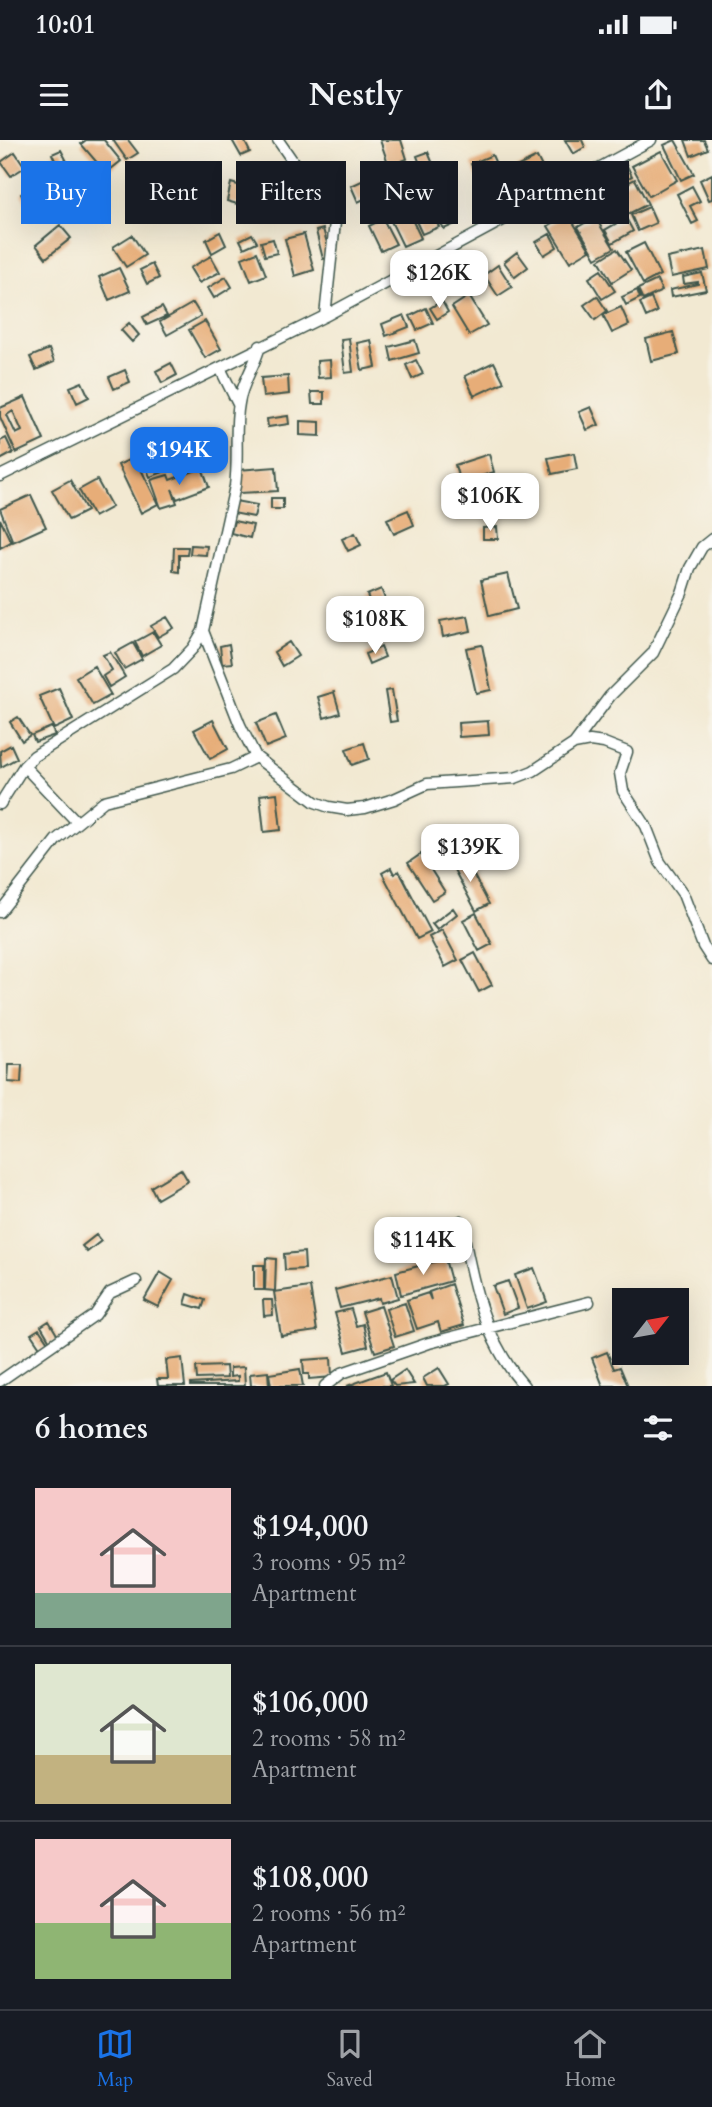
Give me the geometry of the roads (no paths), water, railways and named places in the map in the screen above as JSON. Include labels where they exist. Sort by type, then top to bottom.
[{"type":"street","points":[[0,476],[324,316],[651,140]]},
{"type":"street","points":[[279,141],[334,222],[324,316]]},
{"type":"street","points":[[0,804],[24,766],[34,756],[173,669],[193,648],[203,631],[235,486],[238,462],[238,404],[260,346]]},
{"type":"street","points":[[220,368],[238,404]]},
{"type":"street","points":[[203,631],[240,725],[256,757],[315,802],[347,810],[365,808],[427,784],[515,778],[534,771],[574,744],[610,696],[653,653],[665,633],[690,568],[702,547],[712,538]]},
{"type":"street","points":[[574,744],[590,741],[604,743],[627,752],[620,773],[623,792],[646,826],[660,862],[683,894],[703,946],[712,960]]},
{"type":"street","points":[[0,912],[56,839],[104,801],[231,769],[256,757]]},
{"type":"street","points":[[24,766],[76,821]]},
{"type":"street","points":[[461,1221],[472,1283],[487,1328],[524,1386]]},
{"type":"street","points":[[0,1381],[95,1315],[110,1293],[136,1281]]},
{"type":"street","points":[[325,1386],[342,1373],[429,1343],[589,1302]]}]
